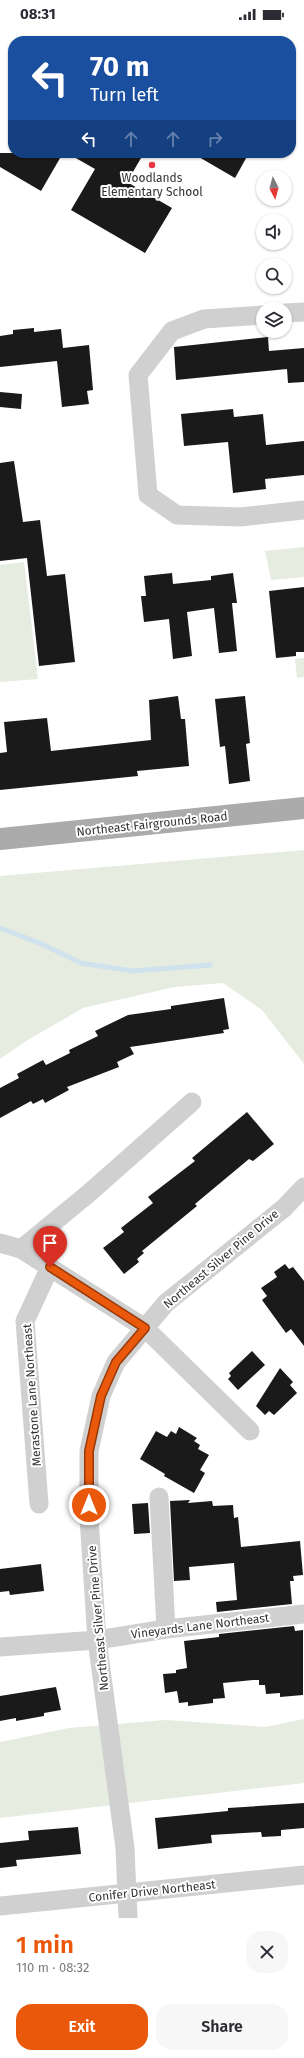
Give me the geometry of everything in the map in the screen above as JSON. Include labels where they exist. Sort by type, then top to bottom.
[{"type":"main road","name":"Northeast Fairgrounds Road","points":[[0,839],[304,808]]},
{"type":"street","points":[[292,313],[304,312]]},
{"type":"street","points":[[256,315],[204,319],[172,331],[138,375],[148,495],[177,515],[240,517],[304,510]]},
{"type":"street","points":[[21,1249],[93,1190],[192,1102]]},
{"type":"street","name":"Northeast Silver Pine Drive","points":[[128,1918],[125,1848],[97,1640],[89,1518],[89,1451],[101,1396],[116,1362],[166,1303],[284,1208],[304,1187]]},
{"type":"street","points":[[0,1242],[21,1249],[145,1328],[250,1431]]},
{"type":"street","name":"Merastone Lane Northeast","points":[[39,1504],[25,1321],[50,1267]]},
{"type":"street","points":[[159,1497],[166,1630]]},
{"type":"street","name":"Vineyards Lane Northeast","points":[[0,1647],[97,1640],[166,1630],[304,1614]]},
{"type":"street","name":"Conifer Drive Northeast","points":[[0,1906],[304,1875]]},
{"type":"shaded area","points":[[304,547],[304,577],[271,580],[265,551]]},
{"type":"shaded area","points":[[24,562],[38,679],[0,682],[0,565]]},
{"type":"shaded area","points":[[304,658],[304,677],[297,678],[295,659]]},
{"type":"shaded area","points":[[304,850],[304,1064],[262,1010],[223,983],[174,987],[83,1008],[26,1041],[0,1059],[0,876]]},
{"type":"shaded area","points":[[304,1719],[304,1783],[0,1818],[0,1742],[69,1728],[166,1720],[265,1727]]},
{"type":"building","points":[[0,153],[8,153],[8,158],[60,158],[41,191],[0,167]]},
{"type":"building","points":[[76,158],[141,158],[127,182],[172,208],[145,253],[71,210],[95,169]]},
{"type":"building","points":[[201,158],[246,158],[235,178]]},
{"type":"building","points":[[34,328],[34,332],[61,329],[63,348],[89,345],[93,390],[87,391],[89,404],[62,407],[57,361],[0,367],[0,336],[13,334],[13,330]]},
{"type":"building","points":[[268,338],[269,351],[304,348],[304,382],[288,383],[287,369],[176,380],[174,347]]},
{"type":"building","points":[[0,392],[22,394],[21,409],[0,407]]},
{"type":"building","points":[[233,409],[234,417],[263,414],[266,445],[304,441],[304,475],[265,479],[266,489],[233,493],[228,442],[184,446],[181,414]]},
{"type":"building","points":[[14,461],[23,522],[40,520],[47,576],[65,574],[75,662],[39,666],[27,558],[0,561],[0,463]]},
{"type":"building","points":[[172,573],[173,584],[211,580],[211,576],[233,573],[237,603],[232,603],[237,651],[219,653],[214,608],[187,612],[192,656],[173,659],[169,619],[144,622],[141,596],[146,596],[144,576]]},
{"type":"building","points":[[304,587],[304,652],[296,652],[296,656],[276,658],[269,591]]},
{"type":"building","points":[[178,696],[181,719],[185,719],[189,766],[137,771],[138,776],[0,790],[0,753],[7,752],[4,722],[47,718],[51,751],[151,740],[149,700]]},
{"type":"building","points":[[245,696],[250,743],[246,744],[250,781],[229,784],[225,746],[220,747],[215,699]]},
{"type":"building","points":[[224,998],[229,1029],[223,1030],[224,1033],[130,1047],[134,1054],[117,1062],[119,1067],[67,1087],[69,1090],[45,1103],[43,1099],[33,1104],[31,1101],[0,1118],[0,1088],[19,1078],[17,1074],[43,1060],[46,1065],[70,1053],[69,1050],[98,1036],[95,1031],[128,1015],[171,1009],[171,1006]]},
{"type":"building","points":[[247,1112],[274,1144],[253,1161],[249,1159],[195,1204],[197,1206],[142,1251],[144,1253],[137,1259],[139,1262],[124,1274],[103,1248],[124,1232],[121,1228],[153,1203],[148,1197],[195,1161],[192,1158]]},
{"type":"building","points":[[285,1264],[289,1269],[293,1267],[304,1281],[304,1346],[291,1329],[286,1333],[262,1300],[267,1296],[261,1288],[277,1277],[274,1272]]},
{"type":"building","points":[[252,1351],[265,1365],[238,1390],[228,1379],[231,1376],[229,1373]]},
{"type":"building","points":[[280,1368],[293,1382],[290,1385],[297,1393],[274,1415],[269,1411],[265,1415],[256,1406]]},
{"type":"building","points":[[179,1427],[197,1438],[194,1441],[200,1445],[198,1449],[209,1455],[200,1470],[205,1473],[194,1493],[164,1476],[165,1474],[140,1459],[156,1431],[167,1437],[171,1431],[176,1434]]},
{"type":"building","points":[[190,1500],[188,1503],[212,1501],[213,1506],[233,1505],[234,1518],[238,1517],[241,1547],[300,1541],[303,1575],[293,1576],[294,1581],[290,1581],[292,1604],[217,1612],[216,1602],[237,1600],[234,1563],[189,1567],[190,1580],[174,1581],[170,1501]]},
{"type":"building","points":[[148,1503],[150,1533],[134,1534],[132,1504]]},
{"type":"building","points":[[41,1564],[44,1591],[10,1595],[9,1591],[0,1592],[0,1569]]},
{"type":"building","points":[[294,1626],[295,1631],[303,1630],[303,1695],[280,1697],[280,1693],[266,1694],[265,1685],[259,1685],[259,1680],[223,1683],[225,1698],[213,1699],[213,1703],[188,1706],[188,1702],[179,1703],[177,1691],[165,1693],[163,1674],[176,1673],[176,1670],[187,1668],[184,1641],[219,1637],[219,1634]]},
{"type":"building","points":[[56,1687],[61,1710],[44,1713],[44,1716],[16,1721],[16,1718],[0,1721],[0,1696]]},
{"type":"building","points":[[304,1803],[304,1828],[281,1830],[281,1836],[262,1837],[261,1832],[211,1835],[212,1843],[158,1849],[155,1818],[228,1811],[228,1808]]},
{"type":"building","points":[[78,1827],[81,1854],[16,1860],[17,1866],[0,1868],[0,1843],[29,1840],[28,1831]]},
{"type":"waterway","points":[[0,928],[42,944],[81,963],[133,971],[210,965]]},
{"type":"place","name":"Woodlands Elementary School","points":[[152,165]]},
{"type":"route","points":[[50,1267],[145,1328],[116,1362],[101,1396],[89,1451],[89,1505]]}]
